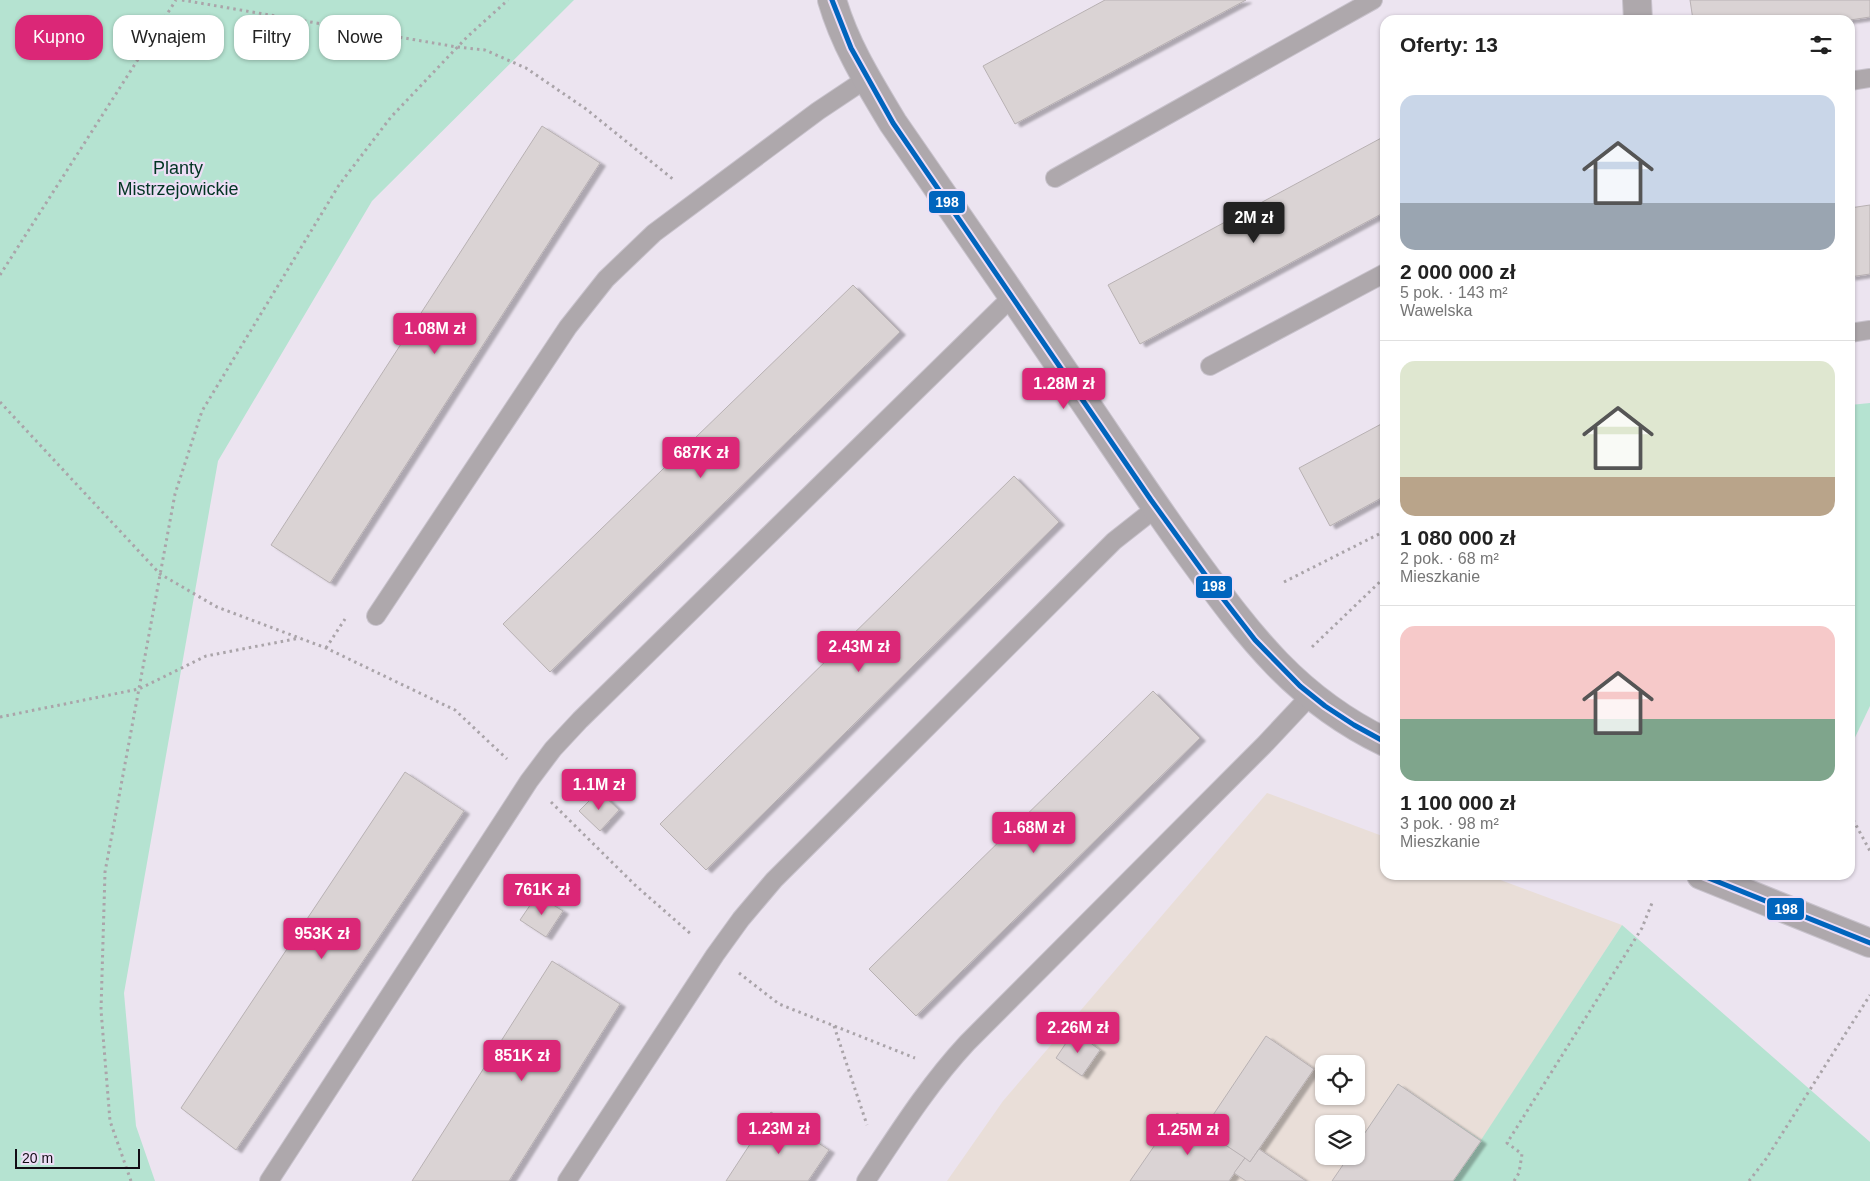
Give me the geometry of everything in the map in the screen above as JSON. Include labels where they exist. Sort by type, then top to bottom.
[{"type":"street","points":[[832,0],[850,47],[866,79],[893,123],[1013,296],[1156,508],[1234,616],[1273,662],[1310,696],[1343,719],[1380,739]]},
{"type":"street","points":[[1637,0],[1638,15]]},
{"type":"street","points":[[1713,880],[1870,943]]},
{"type":"lane","points":[[1055,178],[1373,0]]},
{"type":"lane","points":[[1855,80],[1870,78]]},
{"type":"lane","points":[[376,616],[568,327],[606,279],[654,233],[818,110],[866,79]]},
{"type":"lane","points":[[1210,366],[1380,276]]},
{"type":"lane","points":[[269,1181],[529,780],[553,749],[580,720],[1013,296]]},
{"type":"lane","points":[[1855,332],[1870,330]]},
{"type":"lane","points":[[567,1181],[715,954],[774,880],[1114,542],[1156,508]]},
{"type":"lane","points":[[866,1181],[914,1107],[943,1069],[967,1042],[1259,750],[1310,696]]},
{"type":"path","points":[[0,275],[176,0]]},
{"type":"path","points":[[182,0],[457,47],[485,50],[526,68],[586,108],[676,182]]},
{"type":"path","points":[[131,1181],[110,1121],[100,1010],[105,872],[174,494],[202,411],[339,185],[391,117],[457,47],[508,0]]},
{"type":"path","points":[[0,402],[160,574],[218,607],[326,648],[455,710],[635,885],[715,954],[779,1004],[943,1069]]},
{"type":"path","points":[[1284,582],[1380,534]]},
{"type":"path","points":[[1310,649],[1380,582]]},
{"type":"path","points":[[0,717],[139,689],[206,656],[300,638]]},
{"type":"path","points":[[1855,823],[1870,851]]},
{"type":"path","points":[[1514,1181],[1519,1173],[1522,1154],[1507,1143],[1642,928],[1652,903]]},
{"type":"path","points":[[1749,1181],[1766,1159],[1870,995]]},
{"type":"path","points":[[834,1026],[869,1133]]},
{"type":"shaded area","points":[[1267,793],[1380,835],[1380,880],[1500,880],[1622,925],[1481,1141],[1398,1084],[1365,1133],[1365,1115],[1315,1115],[1315,1165],[1343,1165],[1332,1181],[947,1181],[1003,1101]]},
{"type":"green space","name":"Planty Mistrzejowickie","points":[[0,0],[574,0],[372,201],[218,461],[124,993],[136,1126],[155,1181],[0,1181]]},
{"type":"green space","points":[[1870,403],[1870,706],[1855,738],[1855,404]]},
{"type":"green space","points":[[1622,925],[1870,1142],[1870,1181],[1332,1181],[1347,1165],[1365,1165],[1365,1133],[1398,1084],[1481,1140]]},
{"type":"building","points":[[1105,0],[1246,0],[1015,124],[983,66]]},
{"type":"building","points":[[1690,0],[1870,0],[1870,17],[1855,19],[1855,15],[1692,15]]},
{"type":"building","points":[[542,126],[600,163],[330,583],[271,545]]},
{"type":"building","points":[[1380,139],[1380,215],[1140,344],[1108,285]]},
{"type":"building","points":[[1870,205],[1870,274],[1855,276],[1855,207]]},
{"type":"building","points":[[853,285],[900,332],[550,672],[503,624]]},
{"type":"building","points":[[1380,425],[1380,499],[1330,526],[1299,468]]},
{"type":"building","points":[[1014,476],[1059,522],[706,870],[660,824]]},
{"type":"building","points":[[1153,691],[1200,738],[916,1016],[869,969]]},
{"type":"building","points":[[405,772],[464,811],[236,1150],[181,1108]]},
{"type":"building","points":[[599,791],[619,810],[600,831],[579,811]]},
{"type":"building","points":[[537,895],[563,911],[546,937],[520,920]]},
{"type":"building","points":[[552,961],[620,1004],[509,1181],[412,1181]]},
{"type":"building","points":[[1074,1031],[1100,1050],[1082,1076],[1056,1058]]},
{"type":"building","points":[[1266,1036],[1314,1069],[1250,1162],[1203,1130]]},
{"type":"building","points":[[1398,1084],[1481,1141],[1453,1181],[1332,1181],[1343,1165],[1365,1165],[1365,1133]]},
{"type":"building","points":[[771,1112],[829,1150],[808,1181],[726,1181]]},
{"type":"building","points":[[1177,1113],[1245,1158],[1229,1181],[1130,1181]]},
{"type":"building","points":[[1259,1149],[1306,1181],[1246,1181],[1234,1173],[1245,1158],[1250,1162]]},
{"type":"transit line","name":"198","points":[[832,0],[851,48],[893,123],[1151,500],[1214,587],[1255,640],[1300,686],[1325,706],[1380,739]]},
{"type":"transit line","name":"198","points":[[1713,880],[1870,943]]}]
